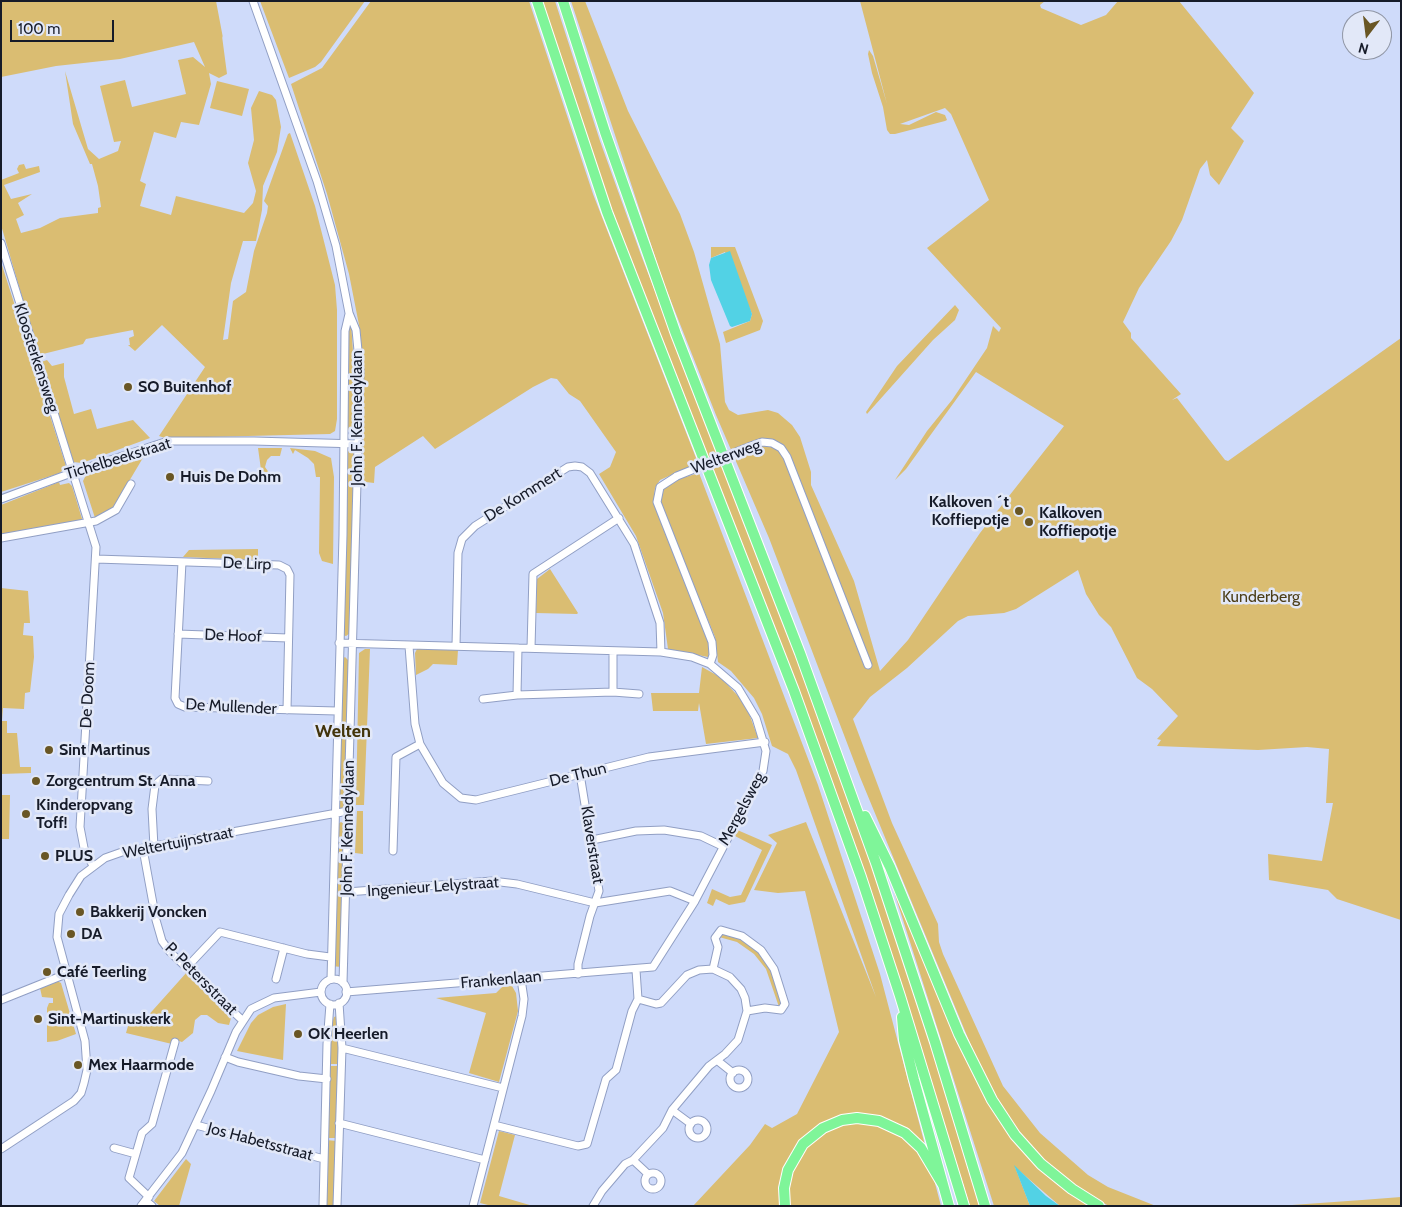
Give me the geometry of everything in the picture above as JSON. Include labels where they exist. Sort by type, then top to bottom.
[{"type":"highway","points":[[537,1],[606,212],[800,708],[861,877],[900,996],[964,1206]]},
{"type":"highway","points":[[563,1],[605,132],[676,334],[848,782],[916,980],[985,1206]]},
{"type":"highway","points":[[848,782],[879,842],[959,1034],[992,1100],[1015,1135],[1041,1164],[1078,1193],[1099,1206]]},
{"type":"highway","points":[[900,996],[904,1040],[949,1206]]},
{"type":"highway","points":[[785,1206],[784,1188],[788,1170],[802,1144],[823,1128],[842,1120],[856,1118],[879,1121],[905,1133],[921,1148],[943,1185]]},
{"type":"street","name":"John F. Kennedylaan","points":[[253,1],[317,181],[336,246],[349,313],[356,330],[360,371],[343,983]]},
{"type":"street","name":"Kloosterkensweg","points":[[1,243],[26,328],[74,472]]},
{"type":"street","name":"John F. Kennedylaan","points":[[331,979],[330,957],[346,331],[349,313]]},
{"type":"street","name":"Tichelbeekstraat","points":[[1,499],[149,446],[182,439],[358,444]]},
{"type":"street","name":"Welterweg","points":[[710,664],[713,655],[712,642],[657,502],[660,487],[677,476],[762,442],[772,443],[781,448],[787,457],[868,665]]},
{"type":"street","name":"De Kommert","points":[[456,646],[458,553],[462,539],[467,532],[572,466],[582,467],[588,471],[634,544],[660,623],[661,652]]},
{"type":"street","name":"De Doom","points":[[74,472],[96,547],[80,827],[84,848],[93,866]]},
{"type":"street","points":[[1,538],[90,523],[116,510],[130,484]]},
{"type":"street","points":[[531,648],[533,574],[619,518]]},
{"type":"street","name":"De Lirp","points":[[96,559],[279,565],[285,568],[290,575],[287,710]]},
{"type":"street","name":"De Mullender","points":[[182,562],[175,698],[181,706],[337,711]]},
{"type":"street","name":"De Hoof","points":[[178,634],[288,638]]},
{"type":"street","points":[[339,643],[353,644]]},
{"type":"street","name":"Mergelsweg","points":[[353,644],[661,652],[692,657],[710,664],[729,679],[745,697],[756,718],[764,742],[766,761],[764,771],[722,846],[695,901],[655,965]]},
{"type":"street","name":"De Thun","points":[[409,646],[415,724],[420,744],[443,784],[452,792],[466,799],[476,800],[649,757],[764,742]]},
{"type":"street","points":[[516,695],[518,648]]},
{"type":"street","points":[[613,651],[613,692]]},
{"type":"street","points":[[483,699],[516,695],[613,692],[639,694]]},
{"type":"street","points":[[393,851],[396,757],[420,744]]},
{"type":"street","name":"Klaverstraat","points":[[578,974],[578,964],[600,891],[580,774]]},
{"type":"street","points":[[154,847],[152,809],[154,785],[162,779],[208,781]]},
{"type":"street","name":"Weltertuijnstraat","points":[[1,1149],[74,1101],[80,1093],[87,1070],[87,1051],[57,938],[59,914],[76,884],[93,866],[122,852],[348,811]]},
{"type":"street","points":[[592,840],[636,831],[664,830],[701,836],[722,846]]},
{"type":"street","name":"P. Petersstraat","points":[[143,849],[160,935],[170,952],[242,1020]]},
{"type":"street","name":"Ingenieur Lelystraat","points":[[347,892],[492,881],[517,884],[595,903],[670,891],[695,901]]},
{"type":"street","points":[[713,969],[718,948],[716,935],[721,930],[742,936],[761,950],[774,969],[785,1004],[781,1010],[766,1008],[747,1011]]},
{"type":"street","points":[[187,967],[220,932],[330,957]]},
{"type":"street","points":[[276,980],[284,948]]},
{"type":"street","name":"Frankenlaan","points":[[346,992],[650,969],[655,965]]},
{"type":"street","points":[[593,1206],[602,1191],[625,1164],[633,1160],[663,1128],[672,1110],[709,1066],[718,1061],[738,1040],[747,1011],[741,989],[730,977],[713,969],[699,970],[687,975],[661,1003],[656,1004],[638,999]]},
{"type":"street","points":[[494,1125],[578,1146],[586,1144],[606,1079],[616,1070],[632,1011],[638,999],[636,970]]},
{"type":"street","points":[[1,1000],[66,974]]},
{"type":"street","points":[[331,979],[343,983],[346,992],[345,998],[339,1003],[330,1004],[325,1001],[321,992],[324,984],[331,979]]},
{"type":"street","points":[[474,1206],[524,1008],[521,979]]},
{"type":"street","points":[[146,1201],[182,1153],[242,1020],[251,1009],[266,1000],[321,992]]},
{"type":"street","points":[[337,1206],[342,1048],[339,1003]]},
{"type":"street","points":[[323,1206],[330,1004]]},
{"type":"street","points":[[152,1206],[129,1178],[142,1133],[152,1124],[175,1042]]},
{"type":"street","points":[[342,1048],[503,1088]]},
{"type":"street","points":[[225,1057],[238,1062],[299,1076],[326,1079]]},
{"type":"street","points":[[718,1061],[733,1073]]},
{"type":"street","points":[[672,1110],[691,1124]]},
{"type":"street","points":[[339,1123],[486,1160]]},
{"type":"street","name":"Jos Habetsstraat","points":[[196,1125],[324,1159]]},
{"type":"street","points":[[114,1148],[136,1154]]},
{"type":"street","points":[[633,1160],[648,1174]]},
{"type":"green space","points":[[1,1],[216,1],[227,74],[219,78],[209,73],[211,84],[199,125],[181,122],[176,138],[154,132],[140,181],[146,184],[140,206],[171,215],[176,196],[244,213],[253,203],[256,191],[248,163],[254,140],[251,108],[259,91],[272,95],[276,100],[281,127],[277,152],[263,186],[262,210],[256,241],[243,241],[231,283],[223,340],[228,339],[233,301],[246,292],[254,251],[267,213],[268,206],[264,201],[288,134],[290,133],[315,206],[335,285],[337,310],[337,419],[335,431],[330,434],[165,438],[159,436],[205,367],[162,325],[135,351],[128,345],[130,345],[129,338],[134,336],[133,330],[86,339],[83,344],[39,355],[1,225],[1,180],[19,173],[17,169],[19,165],[24,164],[26,169],[39,166],[40,172],[4,185],[11,199],[32,194],[18,203],[24,215],[16,219],[21,233],[40,228],[60,218],[98,213],[98,208],[101,207],[98,186],[92,164],[90,164],[73,124],[65,71],[88,149],[99,159],[118,151],[121,141],[114,142],[100,86],[125,80],[132,107],[186,94],[178,60],[193,57],[205,67],[194,42],[120,59],[56,66],[1,77]]},
{"type":"green space","points":[[260,1],[365,1],[321,62],[315,67],[289,78]]},
{"type":"green space","points":[[371,1],[529,1],[593,194],[698,463],[660,480],[655,488],[654,497],[655,506],[711,644],[708,657],[668,649],[663,613],[636,536],[599,474],[610,467],[616,452],[580,401],[569,394],[557,379],[551,378],[533,387],[435,449],[423,436],[375,467],[374,483],[366,482],[363,479],[364,391],[360,330],[349,274],[327,194],[291,84],[322,68]]},
{"type":"green space","points":[[542,1],[555,1],[600,141],[641,255],[833,751],[930,1035],[980,1206],[970,1206],[908,1009],[597,169]]},
{"type":"green space","name":"Kunderberg","points":[[571,1],[585,1],[628,111],[680,214],[694,252],[720,344],[725,402],[729,410],[738,415],[768,410],[778,413],[792,425],[800,437],[811,472],[811,485],[854,581],[880,671],[908,640],[980,533],[1064,426],[976,372],[906,469],[895,480],[927,431],[952,400],[987,348],[993,326],[999,332],[1001,328],[927,248],[989,200],[951,114],[945,108],[900,124],[909,125],[936,112],[945,115],[947,120],[945,121],[895,134],[890,134],[887,130],[883,107],[872,73],[868,54],[869,50],[873,56],[887,104],[860,1],[1045,1],[1040,5],[1041,8],[1081,25],[1106,15],[1118,1],[1179,1],[1254,93],[1231,128],[1244,141],[1219,185],[1210,175],[1207,160],[1200,169],[1182,220],[1171,241],[1139,288],[1123,322],[1131,333],[1131,338],[1181,394],[1172,400],[1177,398],[1225,460],[1228,461],[1401,338],[1401,920],[1337,899],[1328,890],[1269,880],[1268,854],[1322,861],[1333,803],[1326,803],[1329,749],[1307,747],[1258,750],[1157,746],[1161,740],[1157,739],[1178,716],[1152,689],[1137,678],[1111,627],[1099,615],[1086,594],[1078,570],[1016,609],[1004,613],[968,616],[958,621],[907,668],[870,697],[853,719],[892,823],[938,924],[939,942],[943,954],[1003,1086],[1040,1133],[1088,1175],[1108,1187],[1156,1206],[1109,1206],[1085,1193],[1047,1163],[1017,1129],[984,1077],[860,777],[769,538],[716,415],[663,281]]},
{"type":"green space","points":[[217,81],[249,89],[242,116],[210,108]]},
{"type":"green space","points":[[711,247],[735,247],[763,321],[760,330],[726,343],[723,332],[750,321],[752,314],[725,252],[711,258]]},
{"type":"green space","points":[[1,262],[66,466],[60,473],[1,492]]},
{"type":"green space","points":[[955,305],[959,310],[955,320],[933,340],[867,414],[866,412],[897,366]]},
{"type":"green space","points":[[351,322],[356,396],[356,429],[352,433],[347,428],[349,323]]},
{"type":"green space","points":[[47,360],[52,366],[64,363],[64,377],[74,414],[91,409],[97,429],[133,420],[150,438],[82,463],[73,462],[41,362]]},
{"type":"green space","points":[[258,448],[282,448],[280,456],[271,456],[267,460],[265,467],[272,477],[262,477]]},
{"type":"green space","points":[[290,448],[315,451],[331,458],[334,477],[333,564],[322,561],[319,553],[320,477],[316,477],[314,464],[308,458],[295,450],[293,454]]},
{"type":"green space","points":[[147,451],[112,510],[95,518],[83,481],[85,477],[88,474]]},
{"type":"green space","points":[[348,451],[353,451],[355,454],[350,633],[346,636],[343,635]]},
{"type":"green space","points":[[699,473],[818,785],[880,974],[941,1206],[693,1206],[750,1145],[765,1124],[772,1128],[797,1114],[839,1032],[805,891],[778,893],[754,890],[777,843],[768,835],[806,822],[876,997],[796,770],[788,754],[772,746],[762,714],[754,698],[731,671],[718,662],[715,637],[663,512],[661,501],[663,489],[675,480]]},
{"type":"green space","points":[[59,482],[60,485],[69,483],[72,486],[83,522],[1,537],[1,505]]},
{"type":"green space","points":[[258,549],[258,560],[183,557],[189,550]]},
{"type":"green space","points":[[550,569],[577,614],[536,613],[537,579]]},
{"type":"green space","points":[[1,588],[28,591],[30,623],[24,623],[23,635],[33,636],[34,657],[30,692],[25,693],[24,709],[3,708],[2,721],[7,721],[7,733],[17,733],[20,767],[31,767],[31,773],[1,774]]},
{"type":"green space","points":[[365,649],[370,649],[364,805],[356,805],[359,653]]},
{"type":"green space","points":[[417,649],[458,650],[457,665],[433,664],[416,675],[415,653]]},
{"type":"green space","points":[[345,657],[349,661],[345,807],[341,810],[338,809],[342,659]]},
{"type":"green space","points":[[702,667],[720,677],[739,697],[747,708],[758,738],[706,744],[699,703],[698,711],[653,711],[651,693],[699,693]]},
{"type":"green space","points":[[1,795],[10,795],[9,839],[1,839]]},
{"type":"green space","points":[[357,811],[363,811],[363,854],[355,853]]},
{"type":"green space","points":[[341,822],[344,824],[341,967],[332,966],[338,824]]},
{"type":"green space","points":[[735,829],[772,845],[745,902],[729,905],[716,899],[713,906],[707,903],[712,889],[730,897],[741,895],[762,850],[733,835]]},
{"type":"green space","points":[[889,876],[967,1060],[1047,1174],[1088,1206],[1060,1206],[1015,1167],[1030,1206],[994,1206]]},
{"type":"green space","points":[[722,933],[748,941],[768,963],[783,1003],[779,1007],[766,969],[754,954],[737,942],[719,937]]},
{"type":"green space","points":[[187,972],[227,1011],[231,1018],[229,1025],[218,1023],[207,1015],[201,1015],[195,1020],[193,1033],[182,1042],[173,1039],[172,1044],[126,1033],[128,1026],[140,1017],[145,1019]]},
{"type":"green space","points":[[57,981],[61,983],[76,1034],[57,1041],[47,1042],[47,1008],[49,1003],[53,1003],[53,998],[42,997],[40,988]]},
{"type":"green space","points":[[512,986],[516,993],[518,1011],[499,1082],[469,1073],[486,1013],[436,998],[496,993],[502,987]]},
{"type":"green space","points":[[286,1004],[283,1060],[237,1051],[251,1023],[258,1015],[273,1007]]},
{"type":"green space","points":[[337,1016],[339,1064],[329,1064],[331,1027],[334,1017]]},
{"type":"green space","points":[[328,1066],[339,1066],[337,1138],[327,1138]]},
{"type":"green space","points":[[499,1131],[515,1135],[499,1196],[533,1206],[492,1206],[480,1203]]},
{"type":"green space","points":[[326,1140],[337,1141],[335,1206],[325,1206]]},
{"type":"green space","points":[[186,1159],[191,1164],[179,1206],[160,1206],[154,1201]]},
{"type":"green space","points":[[1401,1197],[1401,1206],[1278,1206],[1362,1200]]},
{"type":"water","points":[[730,251],[752,314],[750,321],[732,327],[711,280],[709,265],[711,258]]},
{"type":"water","points":[[1014,1165],[1046,1196],[1060,1206],[1030,1206]]},
{"type":"place","name":"SO Buitenhof","points":[[128,387]]},
{"type":"place","name":"Huis De Dohm","points":[[170,477]]},
{"type":"place","name":"Kalkoven ´t Koffiepotje","points":[[1019,511]]},
{"type":"place","name":"Kalkoven Koffiepotje","points":[[1029,522]]},
{"type":"place","name":"Sint Martinus","points":[[49,750]]},
{"type":"place","name":"Zorgcentrum St. Anna","points":[[36,781]]},
{"type":"place","name":"Kinderopvang Toff!","points":[[26,814]]},
{"type":"place","name":"PLUS","points":[[45,856]]},
{"type":"place","name":"Bakkerij Voncken","points":[[80,912]]},
{"type":"place","name":"DA","points":[[71,934]]},
{"type":"place","name":"Café Teerling","points":[[47,972]]},
{"type":"place","name":"Sint-Martinuskerk","points":[[38,1019]]},
{"type":"place","name":"OK Heerlen","points":[[298,1034]]},
{"type":"place","name":"Mex Haarmode","points":[[78,1065]]},
{"type":"district","name":"Welten","points":[[343,732]]}]
